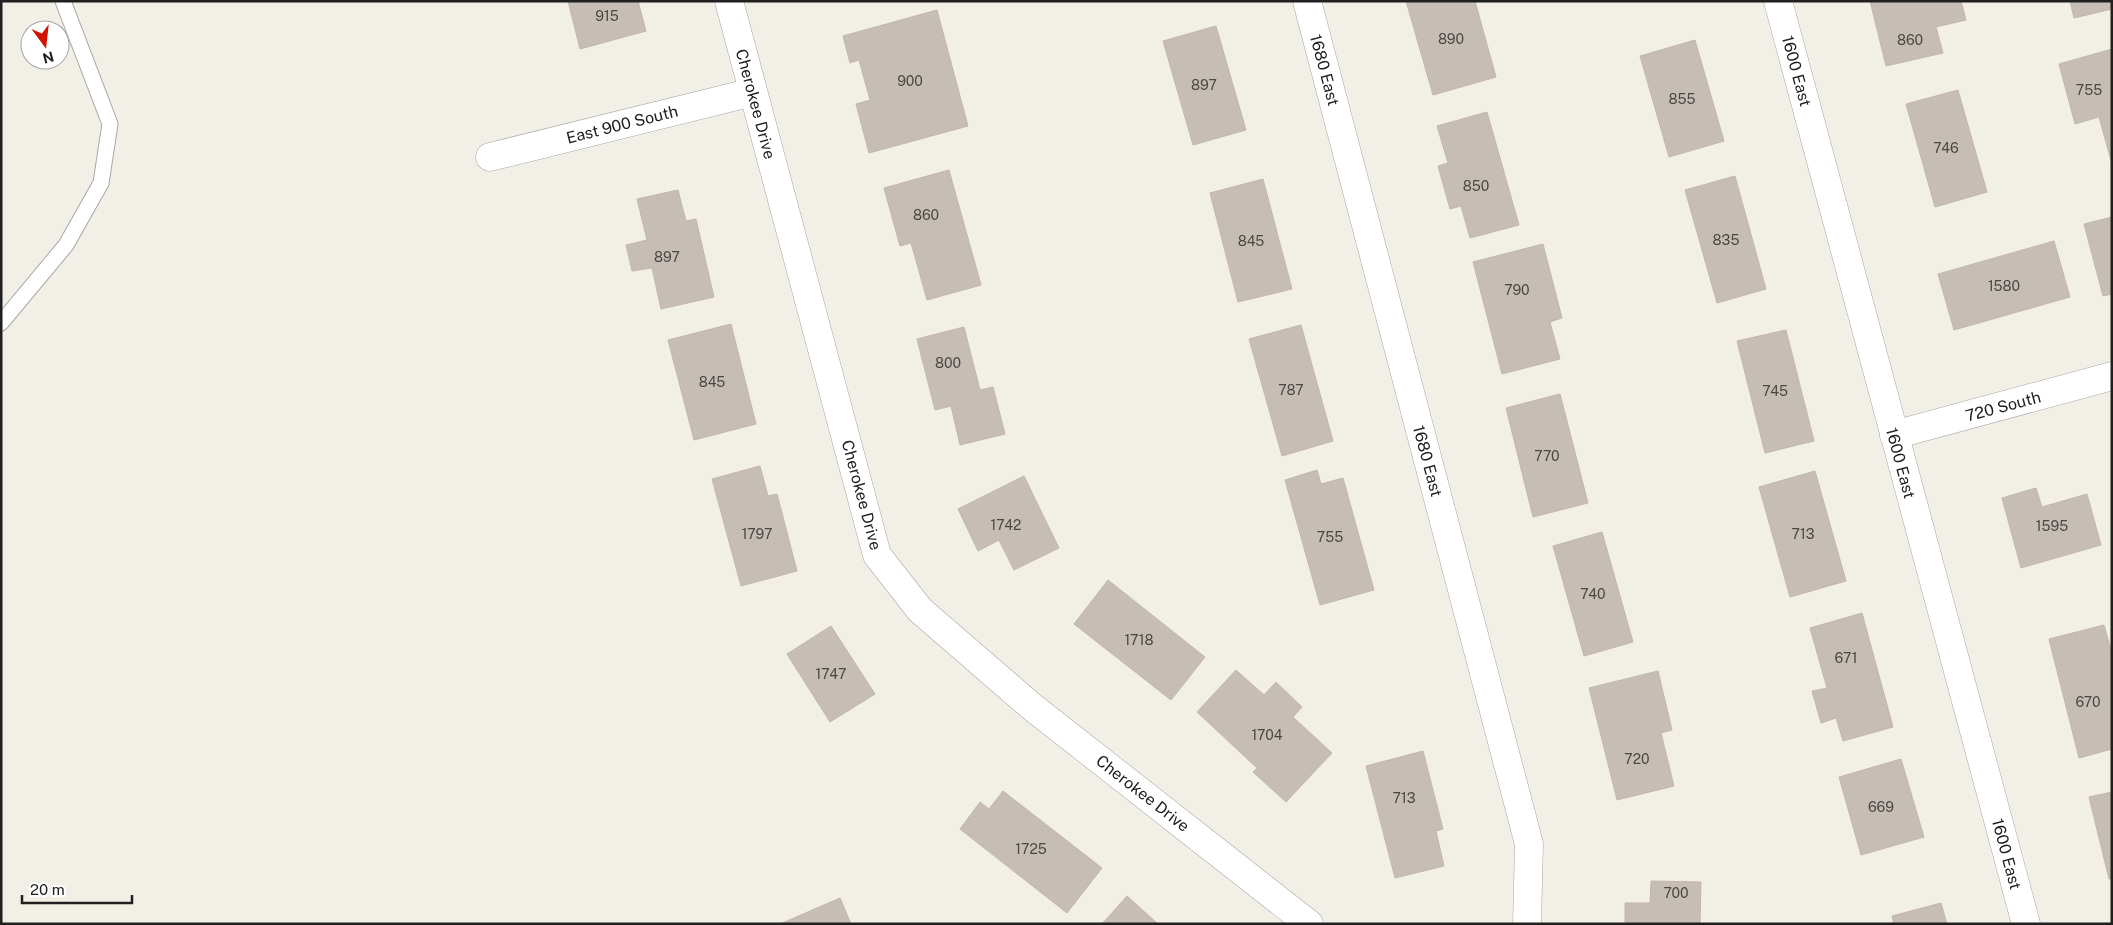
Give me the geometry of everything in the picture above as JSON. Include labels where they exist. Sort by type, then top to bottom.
[{"type":"street","name":"Cherokee Drive","points":[[730,1],[877,555],[920,610],[1024,699],[1309,924]]},
{"type":"street","name":"1680 East","points":[[1306,1],[1528,844],[1527,924]]},
{"type":"street","name":"1600 East","points":[[1778,1],[2026,924]]},
{"type":"street","name":"East 900 South","points":[[490,157],[753,92]]},
{"type":"street","name":"720 South","points":[[1894,435],[2112,376]]},
{"type":"lane","points":[[1,324],[66,245],[101,183],[110,124],[63,1]]},
{"type":"building","points":[[568,1],[638,1],[646,31],[580,49]]},
{"type":"building","points":[[1406,1],[1475,1],[1496,77],[1433,95]]},
{"type":"building","points":[[1870,1],[1961,1],[1966,20],[1936,27],[1943,53],[1886,66]]},
{"type":"building","points":[[2070,1],[2112,1],[2112,9],[2074,18]]},
{"type":"building","points":[[937,10],[968,126],[869,153],[856,104],[870,100],[859,60],[850,63],[843,36]]},
{"type":"building","points":[[1216,26],[1246,130],[1193,145],[1163,41]]},
{"type":"building","points":[[1695,40],[1724,141],[1669,157],[1640,56]]},
{"type":"building","points":[[2112,49],[2112,164],[2099,117],[2075,124],[2059,64]]},
{"type":"building","points":[[1958,90],[1987,192],[1935,207],[1906,104]]},
{"type":"building","points":[[1487,112],[1519,225],[1470,238],[1461,206],[1450,209],[1438,166],[1448,163],[1437,126]]},
{"type":"building","points":[[949,170],[981,285],[927,300],[911,243],[900,246],[884,188]]},
{"type":"building","points":[[1735,176],[1766,289],[1717,303],[1685,190]]},
{"type":"building","points":[[1263,179],[1292,289],[1238,302],[1210,193]]},
{"type":"building","points":[[678,190],[686,221],[696,219],[714,297],[661,309],[652,268],[632,271],[626,245],[647,240],[637,199]]},
{"type":"building","points":[[2112,217],[2112,294],[2103,296],[2084,224]]},
{"type":"building","points":[[2054,241],[2070,297],[1954,330],[1938,274]]},
{"type":"building","points":[[1543,244],[1562,318],[1550,322],[1560,359],[1502,374],[1473,262]]},
{"type":"building","points":[[731,324],[756,424],[694,440],[668,340]]},
{"type":"building","points":[[1301,325],[1333,441],[1282,456],[1249,339]]},
{"type":"building","points":[[964,327],[980,390],[993,387],[1005,434],[960,445],[951,406],[935,410],[917,339]]},
{"type":"building","points":[[1786,330],[1814,441],[1765,453],[1737,341]]},
{"type":"building","points":[[1560,394],[1588,503],[1533,517],[1506,408]]},
{"type":"building","points":[[760,466],[768,496],[777,494],[797,571],[741,586],[712,479]]},
{"type":"building","points":[[1317,470],[1321,484],[1343,478],[1374,590],[1320,605],[1285,480]]},
{"type":"building","points":[[1815,471],[1846,581],[1790,597],[1759,487]]},
{"type":"building","points":[[1024,476],[1059,548],[1014,570],[999,540],[978,551],[958,509]]},
{"type":"building","points":[[2036,488],[2042,507],[2087,494],[2101,545],[2021,568],[2002,498]]},
{"type":"building","points":[[1602,532],[1633,642],[1584,656],[1553,546]]},
{"type":"building","points":[[1108,580],[1205,657],[1171,700],[1074,624]]},
{"type":"building","points":[[1862,613],[1893,727],[1843,741],[1836,718],[1821,723],[1812,691],[1827,688],[1810,628]]},
{"type":"building","points":[[2104,625],[2112,654],[2112,749],[2079,758],[2049,639]]},
{"type":"building","points":[[831,626],[875,694],[830,722],[787,654]]},
{"type":"building","points":[[1236,670],[1264,695],[1276,682],[1302,707],[1293,717],[1332,753],[1286,802],[1253,772],[1257,768],[1197,712]]},
{"type":"building","points":[[1658,671],[1672,730],[1661,733],[1674,786],[1617,800],[1589,688]]},
{"type":"building","points":[[1423,751],[1443,829],[1436,831],[1444,866],[1395,878],[1366,766]]},
{"type":"building","points":[[1901,759],[1924,837],[1861,855],[1839,777]]},
{"type":"building","points":[[1003,791],[1102,868],[1067,913],[960,829],[980,802],[989,809]]},
{"type":"building","points":[[2112,792],[2112,879],[2109,879],[2089,797]]},
{"type":"building","points":[[1651,881],[1701,882],[1700,924],[1625,924],[1625,903],[1650,903]]},
{"type":"building","points":[[1127,896],[1158,924],[1102,924]]},
{"type":"building","points":[[840,898],[851,924],[780,924]]},
{"type":"building","points":[[1941,903],[1947,924],[1894,924],[1892,916]]}]
